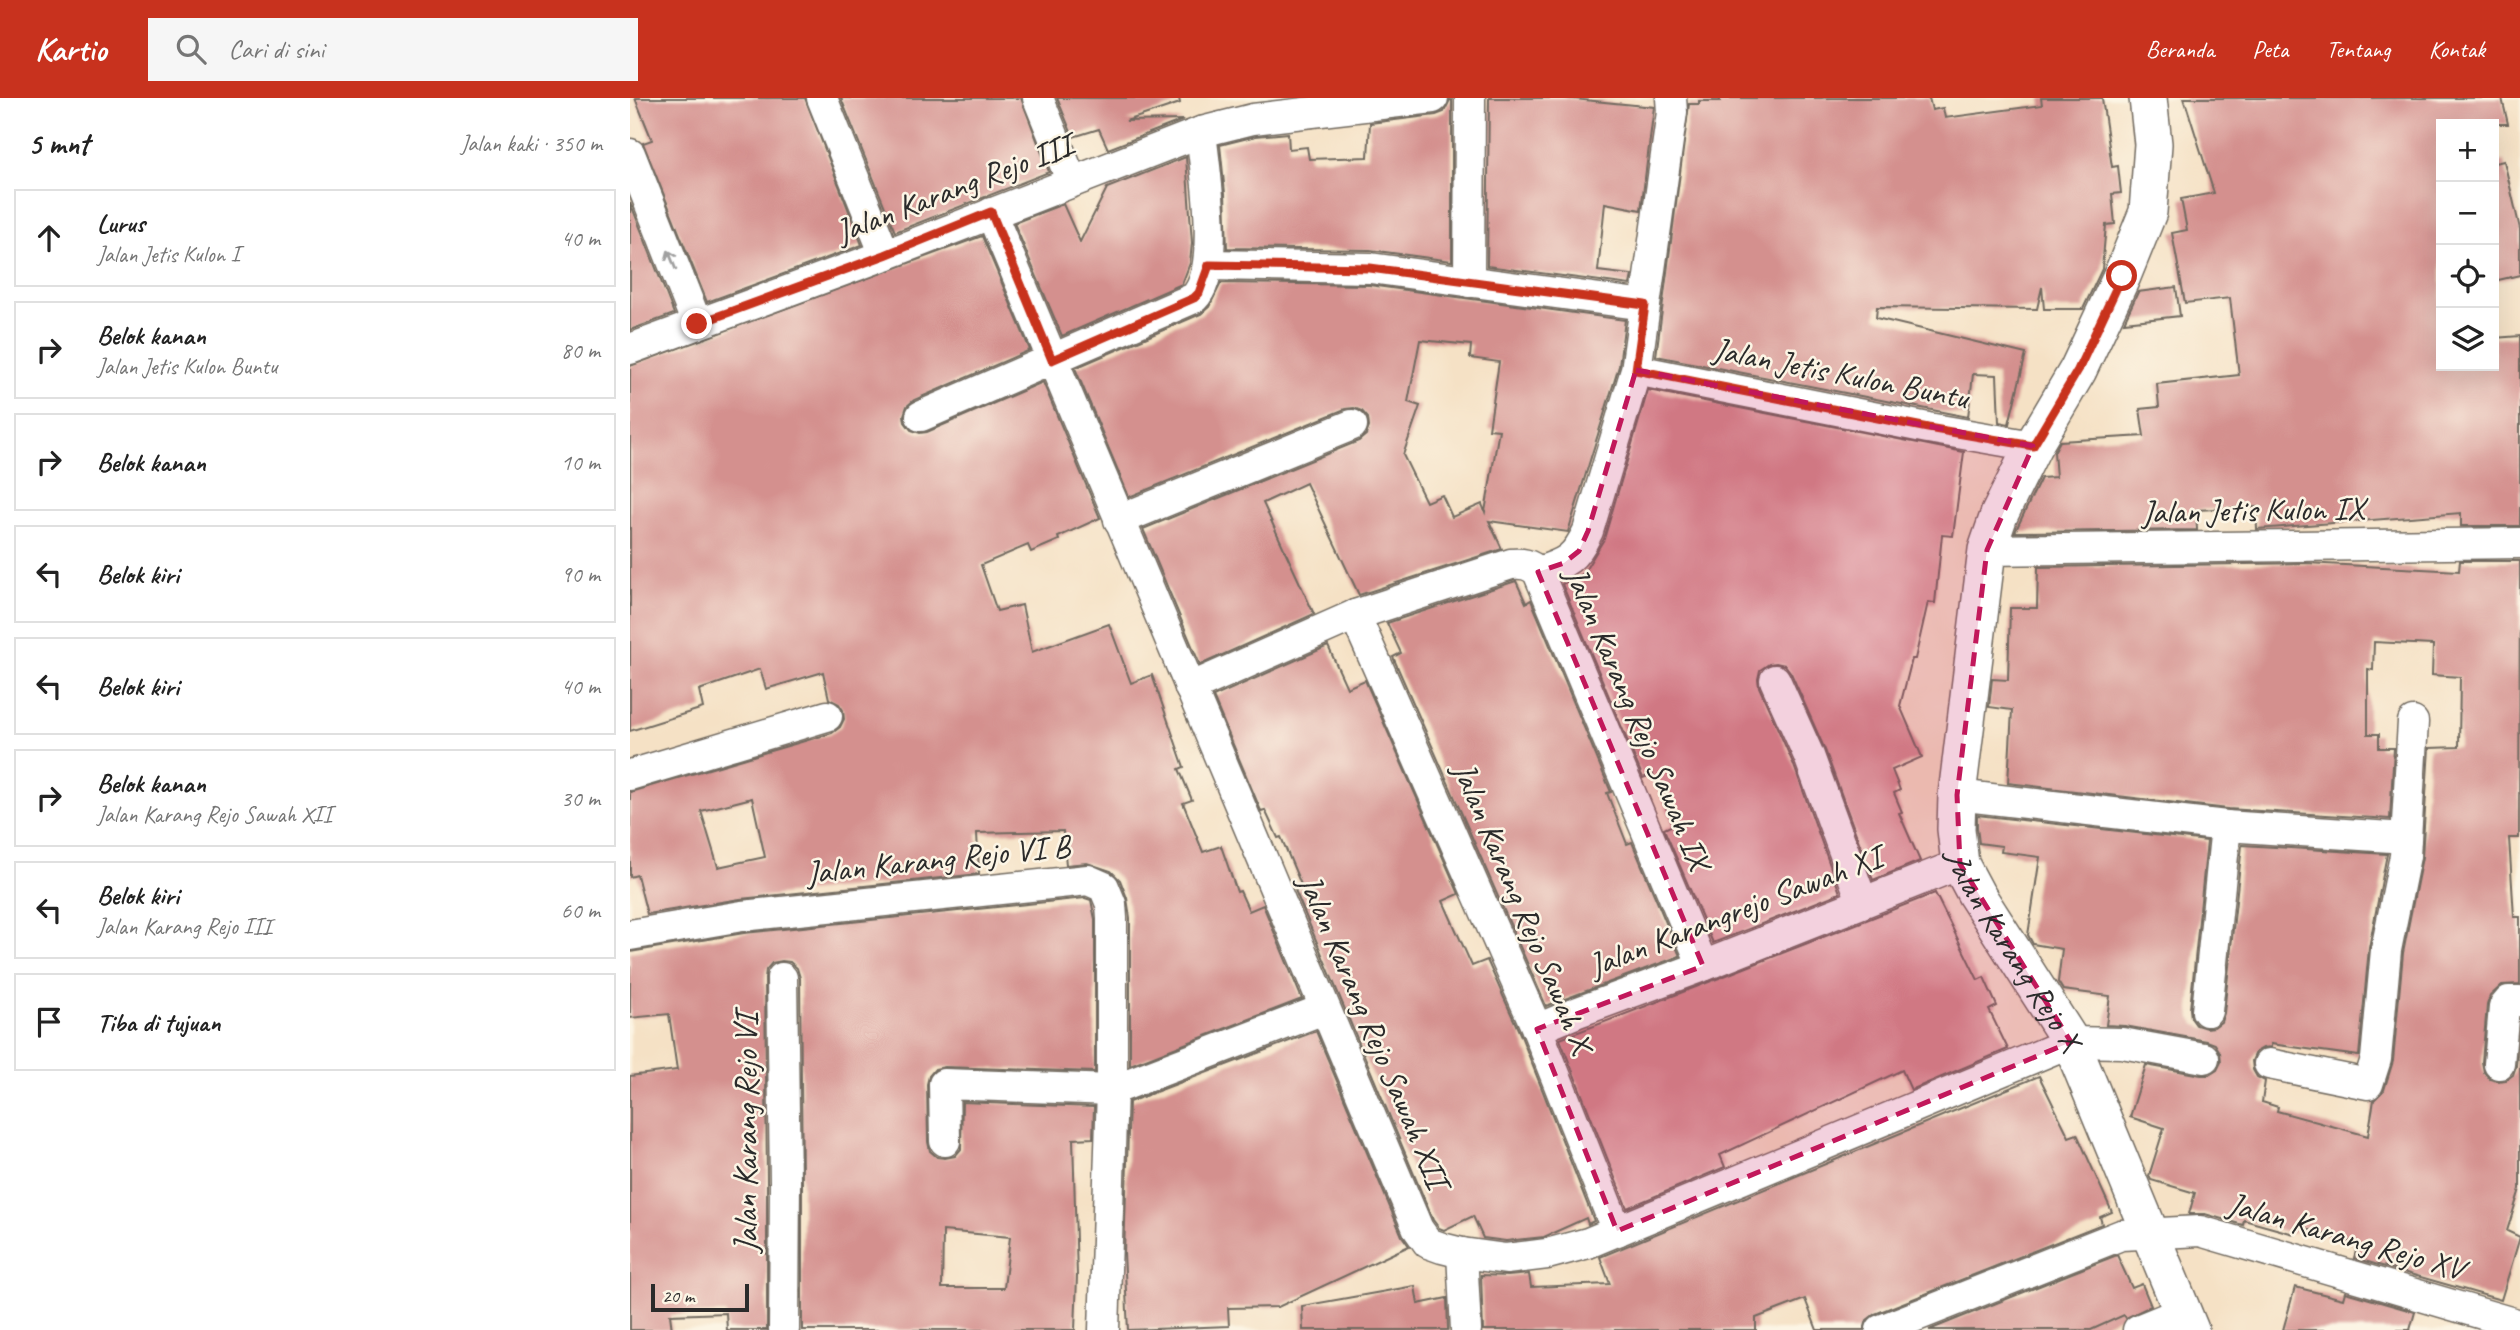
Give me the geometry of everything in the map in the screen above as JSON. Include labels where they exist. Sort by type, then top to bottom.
[{"type":"street","points":[[822,98],[885,255]]},
{"type":"street","points":[[1038,98],[1072,182]]},
{"type":"street","name":"Jalan Karang Rejo III","points":[[630,349],[885,255],[1201,132],[1249,108],[1433,98]]},
{"type":"street","points":[[1469,282],[1470,98]]},
{"type":"street","points":[[1538,572],[1564,563],[1579,551],[1588,531],[1636,370],[1672,112],[1671,98]]},
{"type":"street","name":"Jalan Karang Rejo X","points":[[2148,98],[2154,145],[2148,212],[2122,276],[2078,370],[2033,446],[1999,515],[1987,550],[1957,795],[1956,829],[1960,864],[1976,894],[2071,1042],[2186,1321]]},
{"type":"street","points":[[921,416],[1194,298],[1199,293],[1209,265],[1209,221],[1201,132]]},
{"type":"street","points":[[630,154],[697,324]]},
{"type":"street","name":"Jalan Karang Rejo Sawah XII","points":[[991,212],[1324,1009],[1418,1229],[1428,1243],[1462,1254],[1506,1259],[1548,1254],[1588,1243],[2071,1042]]},
{"type":"street","points":[[1209,265],[1370,268],[1645,305]]},
{"type":"street","name":"Jalan Jetis Kulon Buntu","points":[[1636,370],[2033,446]]},
{"type":"street","points":[[1119,520],[1352,425]]},
{"type":"street","name":"Jalan Jetis Kulon IX","points":[[1987,550],[2520,543]]},
{"type":"street","name":"Jalan Karang Rejo Sawah IX","points":[[1189,688],[1355,615],[1511,564],[1522,563],[1533,567],[1538,572],[1703,966]]},
{"type":"street","name":"Jalan Karang Rejo Sawah X","points":[[1355,615],[1537,1029],[1617,1231]]},
{"type":"street","points":[[1775,680],[1809,756],[1862,901]]},
{"type":"street","points":[[630,775],[827,716]]},
{"type":"street","points":[[2269,1064],[2368,1084],[2376,1059],[2386,950],[2406,856],[2413,722]]},
{"type":"street","points":[[1957,795],[2225,826],[2406,838]]},
{"type":"street","points":[[2207,1011],[2225,826]]},
{"type":"street","name":"Jalan Karangrejo Sawah XI","points":[[1537,1029],[1960,864]]},
{"type":"street","name":"Jalan Karang Rejo VI B","points":[[630,935],[741,916],[1088,880],[1104,887],[1111,904],[1112,1090],[1104,1330]]},
{"type":"street","name":"Jalan Karang Rejo VI","points":[[782,978],[784,1330]]},
{"type":"street","points":[[2499,1065],[2504,1006],[2509,1001],[2520,1001]]},
{"type":"street","points":[[945,1141],[944,1084],[1112,1090],[1324,1009]]},
{"type":"street","points":[[2071,1042],[2122,1043],[2204,1058]]},
{"type":"street","name":"Jalan Karang Rejo XV","points":[[1881,1330],[2121,1235],[2200,1231],[2520,1325]]},
{"type":"street","points":[[1462,1254],[1466,1330]]},
{"type":"street","points":[[2138,1330],[2186,1321]]},
{"type":"highlighted area","points":[[1636,370],[2033,446],[1987,550],[1957,795],[1960,864],[2071,1042],[1617,1231],[1537,1029],[1703,966],[1538,572],[1564,563],[1579,551],[1588,531]]},
{"type":"building","points":[[635,98],[805,98],[862,245],[707,302],[643,143],[652,140]]},
{"type":"building","points":[[841,98],[1021,98],[1049,172],[895,232]]},
{"type":"building","points":[[1057,98],[1179,98],[1180,103],[1126,121],[1183,120],[1108,149],[1099,129],[1073,137]]},
{"type":"building","points":[[1489,98],[1564,98],[1654,107],[1641,210],[1605,203],[1598,271],[1632,275],[1630,285],[1487,266]]},
{"type":"building","points":[[1720,98],[1929,98],[1932,110],[1943,108],[1945,118],[2042,105],[2041,98],[2102,98],[2112,167],[2118,166],[2121,193],[2112,194],[2115,224],[2106,225],[2102,269],[2083,309],[2044,309],[2042,287],[2037,309],[1877,307],[1876,318],[2026,354],[2009,424],[1999,422],[1997,375],[1973,374],[1968,417],[1656,356],[1689,104],[1720,101]]},
{"type":"building","points":[[2184,98],[2502,98],[2508,124],[2499,124],[2499,119],[2436,119],[2436,371],[2499,371],[2499,338],[2520,336],[2520,526],[2461,526],[2461,513],[2257,529],[2256,507],[2196,510],[2197,530],[2015,532],[2041,478],[2056,477],[2054,452],[2060,441],[2144,436],[2140,409],[2159,407],[2157,384],[2239,375],[2230,298],[2185,303],[2172,233],[2187,230],[2181,199],[2214,193]]},
{"type":"building","points":[[1450,100],[1452,261],[1370,250],[1227,248],[1220,145],[1256,136],[1288,133],[1289,149],[1307,147],[1309,159],[1368,157],[1370,123],[1436,115],[1444,112]]},
{"type":"building","points":[[1186,157],[1192,243],[1190,263],[1182,284],[1062,336],[1014,223],[1063,204],[1080,242],[1107,188]]},
{"type":"building","points":[[2504,161],[2520,229],[2520,275],[2499,280],[2499,182],[2499,162]]},
{"type":"building","points":[[630,202],[674,314],[630,330]]},
{"type":"building","points":[[982,236],[1030,350],[914,400],[907,406],[905,422],[911,430],[927,432],[1043,382],[1100,518],[1031,552],[1028,545],[981,565],[997,611],[1022,605],[1032,652],[1109,624],[1131,683],[1152,675],[1184,767],[1179,769],[1192,800],[1183,803],[1203,852],[1221,846],[1237,892],[1240,891],[1249,911],[1263,905],[1302,999],[1130,1065],[1130,918],[1127,898],[1120,880],[1111,871],[1087,863],[1066,865],[1063,831],[977,833],[979,874],[740,899],[647,914],[637,875],[630,877],[630,792],[832,733],[840,727],[844,719],[839,704],[829,699],[823,672],[766,689],[760,669],[699,690],[703,708],[630,731],[630,366]],"holes":[[[752,798],[765,857],[718,867],[701,811]]]},
{"type":"building","points":[[1221,283],[1369,285],[1625,320],[1619,366],[1568,532],[1489,521],[1502,549],[1359,595],[1306,483],[1263,503],[1314,614],[1200,665],[1143,529],[1359,441],[1366,435],[1369,427],[1368,418],[1362,411],[1345,409],[1129,497],[1075,368],[1201,314],[1209,307]],"holes":[[[1420,340],[1471,345],[1470,358],[1499,362],[1489,429],[1499,430],[1485,512],[1482,504],[1452,517],[1442,495],[1426,502],[1403,455],[1420,406],[1408,402]]]},
{"type":"building","points":[[2176,287],[2180,316],[2124,322],[2138,292]]},
{"type":"building","points":[[1648,390],[1964,452],[1953,536],[1942,535],[1935,603],[1928,602],[1915,659],[1912,659],[1900,706],[1922,757],[1892,770],[1900,790],[1894,793],[1902,812],[1899,813],[1920,861],[1873,880],[1825,750],[1791,673],[1785,665],[1769,664],[1760,670],[1759,687],[1793,763],[1840,893],[1713,943],[1664,829],[1673,825],[1653,774],[1643,778],[1562,584],[1583,574],[1604,539]]},
{"type":"building","points":[[2460,561],[2520,561],[2519,838],[2509,838],[2514,917],[2520,917],[2520,984],[2502,985],[2490,996],[2482,1062],[2484,1072],[2490,1079],[2506,1080],[2513,1075],[2520,1025],[2520,1189],[2507,1231],[2520,1237],[2501,1300],[2354,1258],[2358,1244],[2296,1226],[2294,1234],[2244,1220],[2243,1225],[2205,1214],[2189,1214],[2195,1193],[2151,1180],[2149,1176],[2164,1128],[2130,1117],[2146,1065],[2209,1075],[2217,1070],[2221,1062],[2220,1052],[2215,1044],[2207,1041],[2106,1025],[2110,996],[2063,990],[2058,982],[2062,949],[2033,944],[2028,935],[2040,857],[2001,852],[2002,846],[1979,843],[1977,828],[1977,815],[2207,841],[2190,1009],[2191,1018],[2196,1025],[2206,1028],[2221,1022],[2224,1013],[2242,845],[2387,854],[2369,948],[2359,1056],[2271,1044],[2271,1047],[2256,1052],[2252,1061],[2257,1077],[2265,1081],[2262,1102],[2278,1107],[2277,1111],[2368,1136],[2374,1100],[2384,1090],[2393,1061],[2403,953],[2422,857],[2429,748],[2459,747],[2460,677],[2432,675],[2433,645],[2374,642],[2373,670],[2368,669],[2368,734],[2379,734],[2379,748],[2394,748],[2390,819],[2228,809],[2008,783],[2012,710],[1989,707],[1992,679],[2008,680],[2010,608],[2037,608],[2038,567],[2306,563],[2459,571]]},
{"type":"building","points":[[1516,581],[1526,603],[1531,600],[1611,792],[1607,793],[1627,844],[1632,842],[1680,956],[1546,1006],[1393,657],[1401,653],[1387,623]]},
{"type":"building","points":[[1328,646],[1347,688],[1365,680],[1459,894],[1443,901],[1472,966],[1487,960],[1521,1036],[1594,1221],[1588,1224],[1586,1218],[1544,1237],[1506,1241],[1483,1238],[1473,1216],[1444,1230],[1433,1220],[1295,890],[1302,887],[1281,837],[1278,838],[1265,810],[1261,811],[1213,697]]},
{"type":"building","points":[[1935,893],[1978,980],[1984,977],[1997,1006],[1989,1010],[2008,1049],[1911,1090],[1902,1070],[1720,1155],[1725,1167],[1627,1208],[1560,1039]]},
{"type":"building","points":[[1085,898],[1091,900],[1095,919],[1095,1072],[945,1067],[935,1069],[927,1084],[928,1142],[930,1151],[937,1157],[955,1156],[961,1149],[962,1102],[1094,1107],[1093,1138],[1073,1139],[1077,1276],[1075,1330],[802,1330],[800,978],[797,968],[790,962],[782,961],[772,963],[766,970],[765,978],[767,1330],[727,1330],[726,1313],[670,1315],[672,1330],[630,1330],[630,1076],[677,1070],[669,1014],[630,1018],[630,952],[744,933]],"holes":[[[943,1231],[1010,1237],[1004,1288],[942,1288]]]},
{"type":"building","points":[[1316,1031],[1402,1236],[1409,1246],[1278,1307],[1228,1308],[1229,1326],[1128,1330],[1124,1253],[1129,1102]]},
{"type":"building","points":[[2039,1076],[2069,1137],[2077,1134],[2112,1212],[2100,1217],[2102,1224],[1875,1314],[1867,1320],[1864,1330],[1817,1330],[1805,1299],[1756,1318],[1756,1330],[1483,1330],[1481,1275],[1529,1274],[1531,1287],[1610,1284],[1600,1257]]},
{"type":"building","points":[[2117,1255],[2132,1288],[2142,1284],[2151,1306],[2126,1318],[2124,1315],[2091,1330],[1929,1330]]},
{"type":"building","points":[[1415,1286],[1418,1304],[1447,1298],[1448,1330],[1303,1330],[1302,1306]]},
{"type":"building","points":[[2295,1287],[2343,1299],[2345,1292],[2415,1312],[2410,1330],[2283,1330]]},
{"type":"route","points":[[697,324],[885,255],[991,212],[1052,360],[1194,298],[1199,293],[1209,265],[1370,268],[1645,305],[1636,370],[2033,446],[2078,370],[2122,276]]}]
